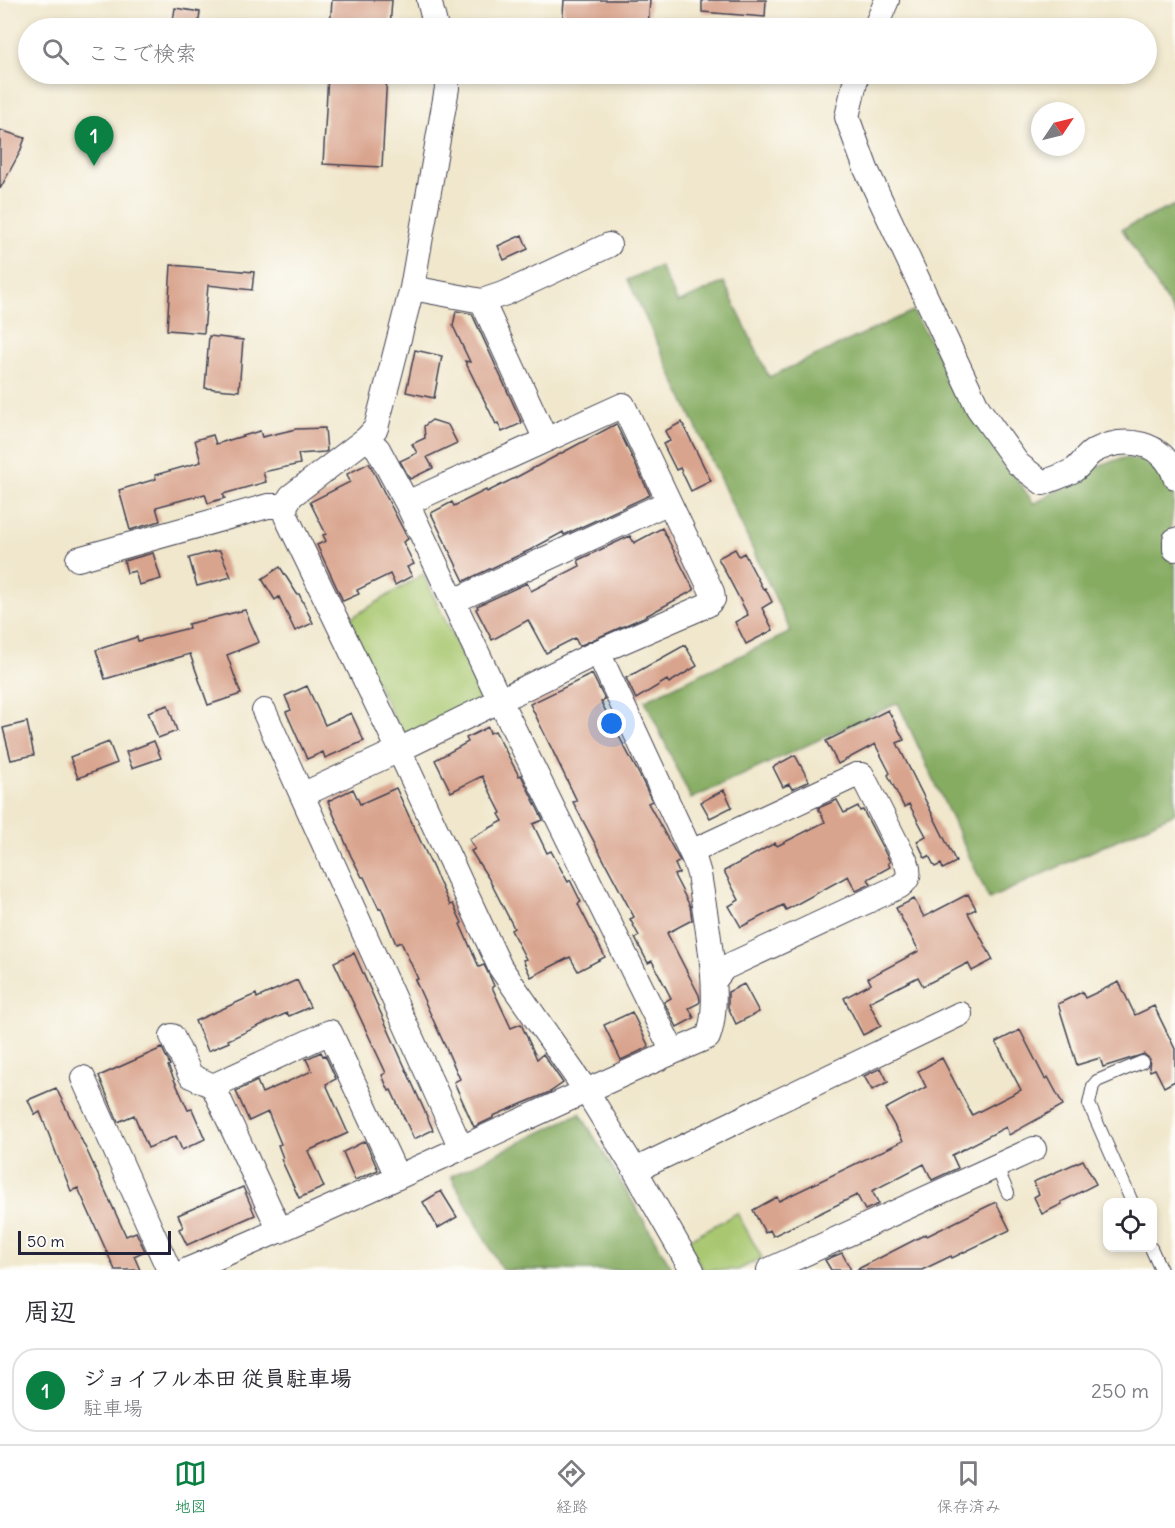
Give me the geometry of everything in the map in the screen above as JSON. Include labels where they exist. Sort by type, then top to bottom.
[{"type":"street","points":[[429,0],[434,18]]},
{"type":"street","points":[[879,18],[887,0]]},
{"type":"street","points":[[447,84],[412,288],[376,428],[367,438],[291,496],[285,506],[290,526],[399,750],[500,967],[587,1092],[692,1270]]},
{"type":"street","points":[[854,84],[847,117],[866,169],[978,408],[1018,464],[1043,483],[1075,470],[1092,452],[1113,443],[1143,443],[1155,450],[1173,470],[1175,477]]},
{"type":"street","points":[[412,288],[482,300],[506,293],[609,245]]},
{"type":"street","points":[[482,300],[546,440]]},
{"type":"street","points":[[302,795],[399,750],[597,652],[707,605],[713,599],[712,592],[623,405],[407,503]]},
{"type":"street","points":[[367,438],[378,449],[407,503],[500,701],[673,1052]]},
{"type":"street","points":[[454,602],[669,502]]},
{"type":"street","points":[[78,559],[268,506],[285,506]]},
{"type":"street","points":[[1175,540],[1175,549]]},
{"type":"street","points":[[187,1270],[280,1231],[708,1036],[711,1028],[714,981],[699,874],[691,852],[597,652]]},
{"type":"street","points":[[264,711],[461,1148]]},
{"type":"street","points":[[691,852],[856,775],[862,775],[910,873],[907,880],[900,886],[724,968],[714,981]]},
{"type":"street","points":[[635,1170],[960,1014]]},
{"type":"street","points":[[213,1086],[330,1032],[398,1176]]},
{"type":"street","points":[[172,1036],[191,1076],[213,1086],[280,1231]]},
{"type":"street","points":[[83,1078],[169,1270]]},
{"type":"street","points":[[769,1270],[1034,1149]]},
{"type":"lane","points":[[1130,1198],[1089,1104],[1093,1086],[1097,1081],[1142,1062]]},
{"type":"lane","points":[[996,1166],[1008,1193]]},
{"type":"lane","points":[[1153,1252],[1161,1270]]},
{"type":"green space","points":[[1175,205],[1175,315],[1122,229]]},
{"type":"green space","points":[[660,266],[678,303],[724,282],[769,377],[913,311],[966,404],[1034,504],[1103,464],[1124,458],[1155,462],[1173,485],[1172,516],[1166,548],[1175,567],[1175,813],[989,899],[898,703],[691,799],[645,700],[791,632],[628,280]]},
{"type":"green space","points":[[423,574],[481,695],[480,703],[405,740],[346,621]]},
{"type":"green space","points":[[580,1113],[673,1270],[502,1270],[451,1176]]},
{"type":"green space","points":[[737,1213],[762,1258],[738,1270],[703,1270],[686,1241]]},
{"type":"building","points":[[332,0],[392,0],[391,18],[331,18]]},
{"type":"building","points":[[564,0],[650,0],[649,18],[563,18]]},
{"type":"building","points":[[702,0],[766,0],[765,17],[702,12]]},
{"type":"building","points":[[175,8],[200,12],[199,18],[174,18]]},
{"type":"building","points":[[327,84],[386,84],[382,167],[323,164]]},
{"type":"building","points":[[0,130],[25,138],[0,189]]},
{"type":"building","points":[[522,235],[528,249],[504,260],[498,246]]},
{"type":"building","points":[[171,265],[254,272],[252,290],[208,285],[204,333],[167,330]]},
{"type":"building","points":[[456,311],[472,314],[522,423],[502,432],[498,423],[496,424],[465,361],[470,362],[453,326]]},
{"type":"building","points":[[209,336],[243,340],[239,391],[205,388]]},
{"type":"building","points":[[415,350],[442,356],[434,398],[406,392]]},
{"type":"building","points":[[432,420],[448,425],[457,443],[427,457],[433,468],[410,479],[400,461],[417,453],[412,444],[425,438],[424,426]]},
{"type":"building","points":[[682,422],[711,481],[691,491],[680,468],[676,470],[663,444],[670,441],[665,431]]},
{"type":"building","points":[[616,424],[650,495],[564,535],[563,532],[464,581],[431,513],[452,502],[454,506],[486,490],[487,492]]},
{"type":"building","points":[[325,428],[327,451],[298,454],[300,464],[263,472],[266,482],[223,494],[225,498],[208,503],[205,494],[156,507],[160,521],[130,530],[119,490],[156,479],[155,475],[201,462],[195,440],[213,435],[216,444],[260,431],[262,437],[296,429]]},
{"type":"building","points":[[369,463],[408,539],[403,542],[414,564],[407,567],[412,576],[395,585],[390,574],[357,590],[359,594],[343,601],[317,545],[326,541],[323,535],[326,534],[310,502],[350,482],[347,474]]},
{"type":"building","points":[[662,528],[694,590],[644,617],[579,646],[575,638],[546,653],[528,620],[492,640],[476,609],[477,606],[527,583],[531,591],[580,566],[578,560],[630,536],[634,543]]},
{"type":"building","points":[[735,549],[739,556],[744,553],[772,602],[762,608],[773,630],[746,644],[735,622],[748,615],[718,558]]},
{"type":"building","points":[[220,551],[231,577],[197,586],[189,558]]},
{"type":"building","points":[[153,553],[161,579],[139,585],[135,571],[127,573],[124,561]]},
{"type":"building","points":[[280,567],[299,594],[313,623],[295,631],[279,597],[275,600],[262,579]]},
{"type":"building","points":[[245,610],[259,642],[227,655],[241,694],[208,705],[190,654],[105,679],[96,650],[137,637],[138,641],[189,628],[188,624]]},
{"type":"building","points":[[685,645],[697,666],[669,683],[667,680],[636,699],[626,678]]},
{"type":"building","points":[[592,674],[605,700],[601,702],[652,801],[648,803],[680,861],[675,864],[679,873],[674,875],[690,906],[692,920],[667,933],[700,1001],[689,1008],[694,1018],[677,1027],[664,1002],[671,998],[652,961],[648,963],[635,938],[639,936],[630,919],[634,917],[573,802],[577,801],[530,704]]},
{"type":"building","points":[[307,686],[325,725],[351,713],[364,741],[325,758],[323,752],[307,759],[286,712],[291,710],[285,696]]},
{"type":"building","points":[[168,705],[177,731],[158,738],[148,712]]},
{"type":"building","points":[[888,710],[904,740],[897,743],[956,862],[943,869],[941,864],[935,867],[929,856],[925,858],[917,841],[926,836],[909,804],[904,807],[875,744],[838,764],[826,741]]},
{"type":"building","points":[[27,722],[34,755],[11,760],[3,728]]},
{"type":"building","points":[[488,727],[490,733],[495,731],[519,776],[521,775],[543,820],[533,824],[547,853],[551,851],[568,882],[570,880],[581,902],[578,904],[605,957],[578,971],[570,957],[531,977],[523,960],[526,959],[511,930],[514,928],[489,879],[471,851],[475,849],[469,839],[503,821],[499,814],[501,813],[482,776],[451,792],[435,760],[468,742],[466,738]]},
{"type":"building","points":[[154,741],[161,758],[132,768],[126,752]]},
{"type":"building","points":[[109,742],[117,763],[78,778],[70,757]]},
{"type":"building","points":[[795,755],[809,781],[792,789],[789,784],[783,787],[773,767]]},
{"type":"building","points":[[396,788],[450,905],[453,904],[462,923],[460,924],[479,967],[484,965],[491,979],[494,986],[492,987],[511,1028],[521,1024],[537,1059],[543,1054],[563,1083],[550,1092],[493,1116],[474,1127],[454,1082],[460,1079],[415,980],[418,979],[401,942],[396,944],[381,908],[379,909],[351,856],[328,801],[353,789],[360,804]]},
{"type":"building","points":[[724,790],[732,807],[710,818],[701,802]]},
{"type":"building","points":[[837,800],[844,813],[858,806],[860,811],[863,810],[890,862],[888,863],[890,867],[868,879],[871,884],[856,891],[848,876],[786,910],[783,905],[741,927],[729,906],[739,900],[724,871],[775,843],[777,846],[825,822],[818,808]]},
{"type":"building","points":[[968,894],[976,909],[968,913],[993,960],[972,971],[968,963],[923,986],[918,977],[869,1002],[881,1026],[863,1035],[844,998],[871,984],[868,978],[919,951],[896,908],[914,899],[924,917]]},
{"type":"building","points":[[354,953],[433,1130],[414,1139],[391,1090],[389,1091],[382,1075],[386,1073],[334,962]]},
{"type":"building","points":[[297,980],[310,1007],[289,1016],[287,1013],[208,1051],[195,1021],[256,994],[257,998]]},
{"type":"building","points":[[1119,982],[1135,1015],[1154,1006],[1175,1049],[1175,1081],[1164,1087],[1155,1069],[1150,1071],[1150,1059],[1144,1054],[1103,1067],[1100,1058],[1077,1065],[1058,1004],[1082,992],[1085,998]]},
{"type":"building","points":[[744,984],[759,1012],[736,1024],[728,1007],[728,992]]},
{"type":"building","points":[[632,1012],[649,1047],[621,1060],[604,1025]]},
{"type":"building","points":[[1020,1030],[1045,1079],[1048,1077],[1063,1105],[1009,1135],[1006,1127],[952,1155],[958,1168],[932,1180],[924,1164],[872,1191],[879,1204],[865,1210],[857,1195],[773,1236],[770,1230],[765,1233],[753,1210],[777,1197],[779,1201],[903,1141],[885,1109],[926,1087],[918,1071],[942,1058],[972,1115],[1021,1090],[996,1042]]},
{"type":"building","points":[[162,1048],[188,1110],[192,1109],[205,1139],[182,1150],[176,1136],[148,1148],[134,1115],[118,1122],[99,1076]]},
{"type":"building","points":[[321,1052],[323,1056],[325,1055],[336,1079],[326,1084],[348,1133],[308,1151],[324,1187],[299,1198],[281,1159],[283,1158],[278,1145],[281,1144],[268,1112],[249,1121],[236,1091],[257,1081],[262,1093],[312,1071],[306,1059]]},
{"type":"building","points":[[881,1068],[888,1082],[872,1090],[864,1076]]},
{"type":"building","points":[[56,1088],[126,1236],[136,1232],[145,1251],[134,1256],[140,1270],[115,1270],[78,1188],[71,1191],[40,1112],[35,1115],[28,1100]]},
{"type":"building","points":[[365,1141],[378,1170],[355,1180],[343,1152]]},
{"type":"building","points":[[1083,1160],[1096,1184],[1042,1214],[1034,1197],[1039,1194],[1033,1182]]},
{"type":"building","points":[[243,1187],[255,1215],[187,1245],[179,1229],[183,1227],[178,1215]]},
{"type":"building","points":[[441,1191],[457,1217],[438,1228],[423,1202]]},
{"type":"building","points":[[996,1202],[1010,1230],[922,1270],[856,1270],[926,1234],[927,1236]]},
{"type":"building","points":[[842,1253],[851,1270],[831,1270],[825,1260]]},
{"type":"place","name":"ジョイフル本田 従員駐車場","points":[[94,166]]}]
